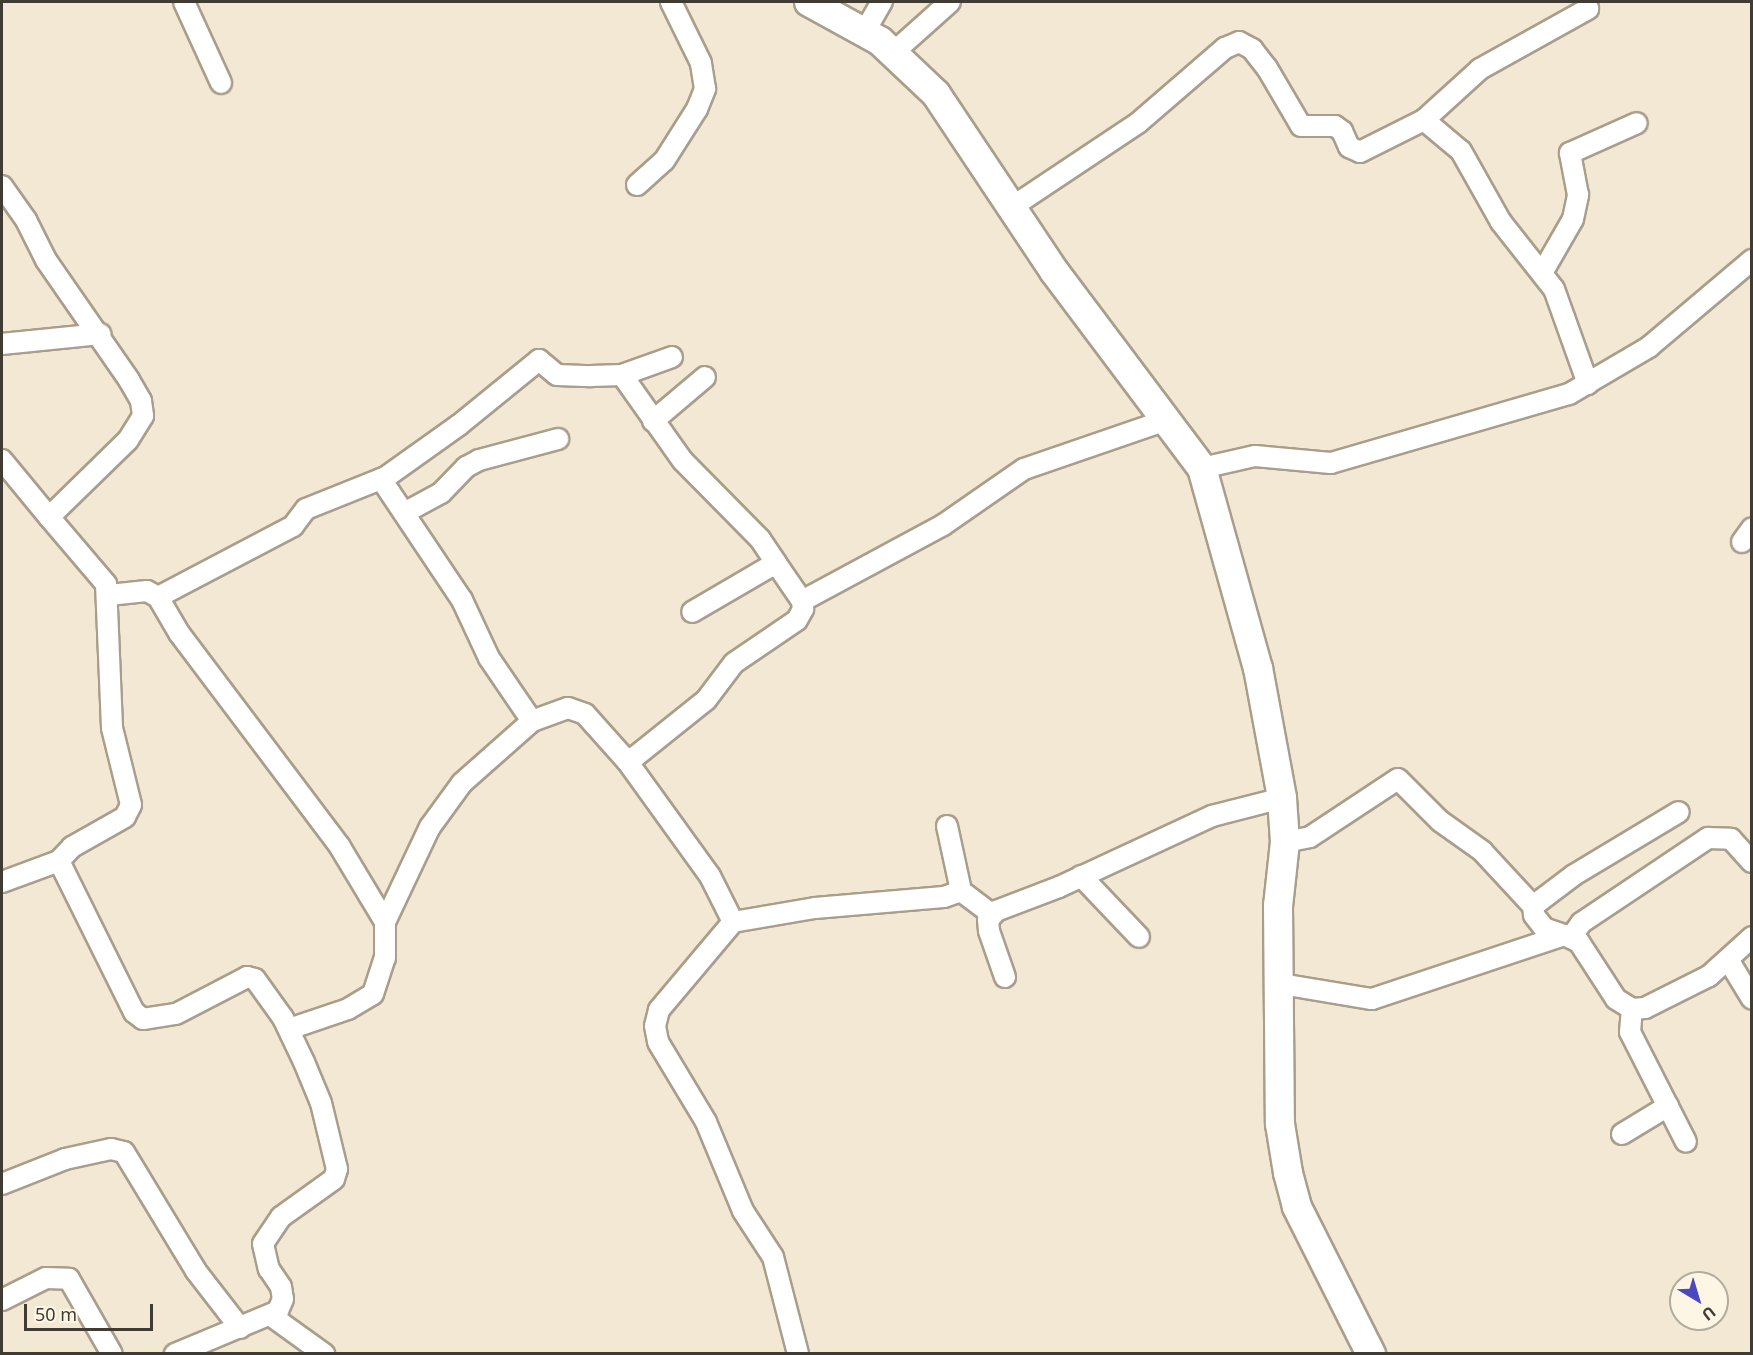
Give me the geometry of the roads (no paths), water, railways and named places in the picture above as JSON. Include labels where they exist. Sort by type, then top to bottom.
[{"type":"street","points":[[184,2],[221,83]]},
{"type":"street","points":[[637,185],[664,161],[697,110],[705,89],[701,63],[670,2]]},
{"type":"street","points":[[809,2],[865,31],[894,52],[936,94],[1054,271],[1169,420],[1202,468],[1258,668],[1282,798],[1285,842],[1278,906],[1281,1008],[1280,1125],[1291,1184],[1302,1216],[1371,1353]]},
{"type":"street","points":[[865,31],[882,2]]},
{"type":"street","points":[[894,52],[950,2]]},
{"type":"street","points":[[1012,207],[1138,123],[1232,43],[1245,44],[1268,68],[1301,126],[1335,126],[1342,131],[1354,151],[1366,150],[1424,120],[1480,69],[1588,9]]},
{"type":"street","points":[[1424,120],[1466,156],[1486,200],[1542,273],[1561,304],[1588,384]]},
{"type":"street","points":[[1542,273],[1573,219],[1578,195],[1570,153],[1638,123]]},
{"type":"street","points":[[2,186],[26,220],[46,260],[100,334],[141,401],[143,416],[128,440],[49,517]]},
{"type":"street","points":[[1202,468],[1255,456],[1331,463],[1545,402],[1588,384],[1649,347],[1752,260]]},
{"type":"street","points":[[2,344],[100,334]]},
{"type":"street","points":[[158,597],[292,526],[306,509],[381,479],[459,425],[539,360],[557,375],[622,375],[672,357]]},
{"type":"street","points":[[622,375],[682,461],[760,539],[802,601],[803,609],[797,620],[734,663],[706,700],[627,761]]},
{"type":"street","points":[[653,421],[705,377]]},
{"type":"street","points":[[802,601],[944,525],[1024,469],[1169,420]]},
{"type":"street","points":[[404,513],[441,494],[465,467],[479,460],[558,439]]},
{"type":"street","points":[[2,460],[99,573],[108,595],[112,728],[130,805],[125,817],[72,847],[59,861],[2,882]]},
{"type":"street","points":[[381,479],[462,600],[489,658],[532,721]]},
{"type":"street","points":[[692,612],[776,563]]},
{"type":"street","points":[[108,595],[147,591],[158,597],[179,633],[340,848],[385,922]]},
{"type":"street","points":[[289,1029],[348,1009],[373,994],[385,958],[385,922],[430,826],[462,783],[532,721],[568,708],[585,714],[627,761],[704,867],[733,922]]},
{"type":"street","points":[[1285,842],[1310,837],[1398,779],[1440,821],[1482,851],[1533,906],[1534,915],[1544,928],[1568,935],[1595,962],[1616,999],[1632,1009],[1656,1005],[1729,961],[1736,949],[1752,938]]},
{"type":"street","points":[[992,914],[1212,816],[1282,798]]},
{"type":"street","points":[[1533,906],[1574,875],[1679,812]]},
{"type":"street","points":[[947,826],[961,891],[992,914]]},
{"type":"street","points":[[1281,1008],[1372,999],[1568,935],[1581,923],[1708,838],[1731,839],[1752,862]]},
{"type":"street","points":[[59,861],[63,876],[134,1012],[143,1018],[176,1014],[247,977],[255,979],[289,1029],[321,1103],[337,1168],[334,1179],[281,1217],[263,1244],[269,1269],[281,1287],[283,1299],[278,1311],[240,1329],[175,1353]]},
{"type":"street","points":[[1081,876],[1139,937]]},
{"type":"street","points":[[798,1353],[773,1257],[743,1211],[706,1122],[658,1042],[655,1026],[659,1010],[733,922],[815,908],[945,897],[961,891]]},
{"type":"street","points":[[992,914],[989,931],[1005,977]]},
{"type":"street","points":[[1729,961],[1752,999]]},
{"type":"street","points":[[1632,1009],[1630,1032],[1686,1142]]},
{"type":"street","points":[[1622,1134],[1668,1106]]},
{"type":"street","points":[[2,1184],[65,1159],[111,1149],[124,1152],[196,1271],[240,1329]]},
{"type":"street","points":[[2,1300],[46,1278],[69,1279],[112,1353]]},
{"type":"street","points":[[270,1315],[324,1353]]}]
